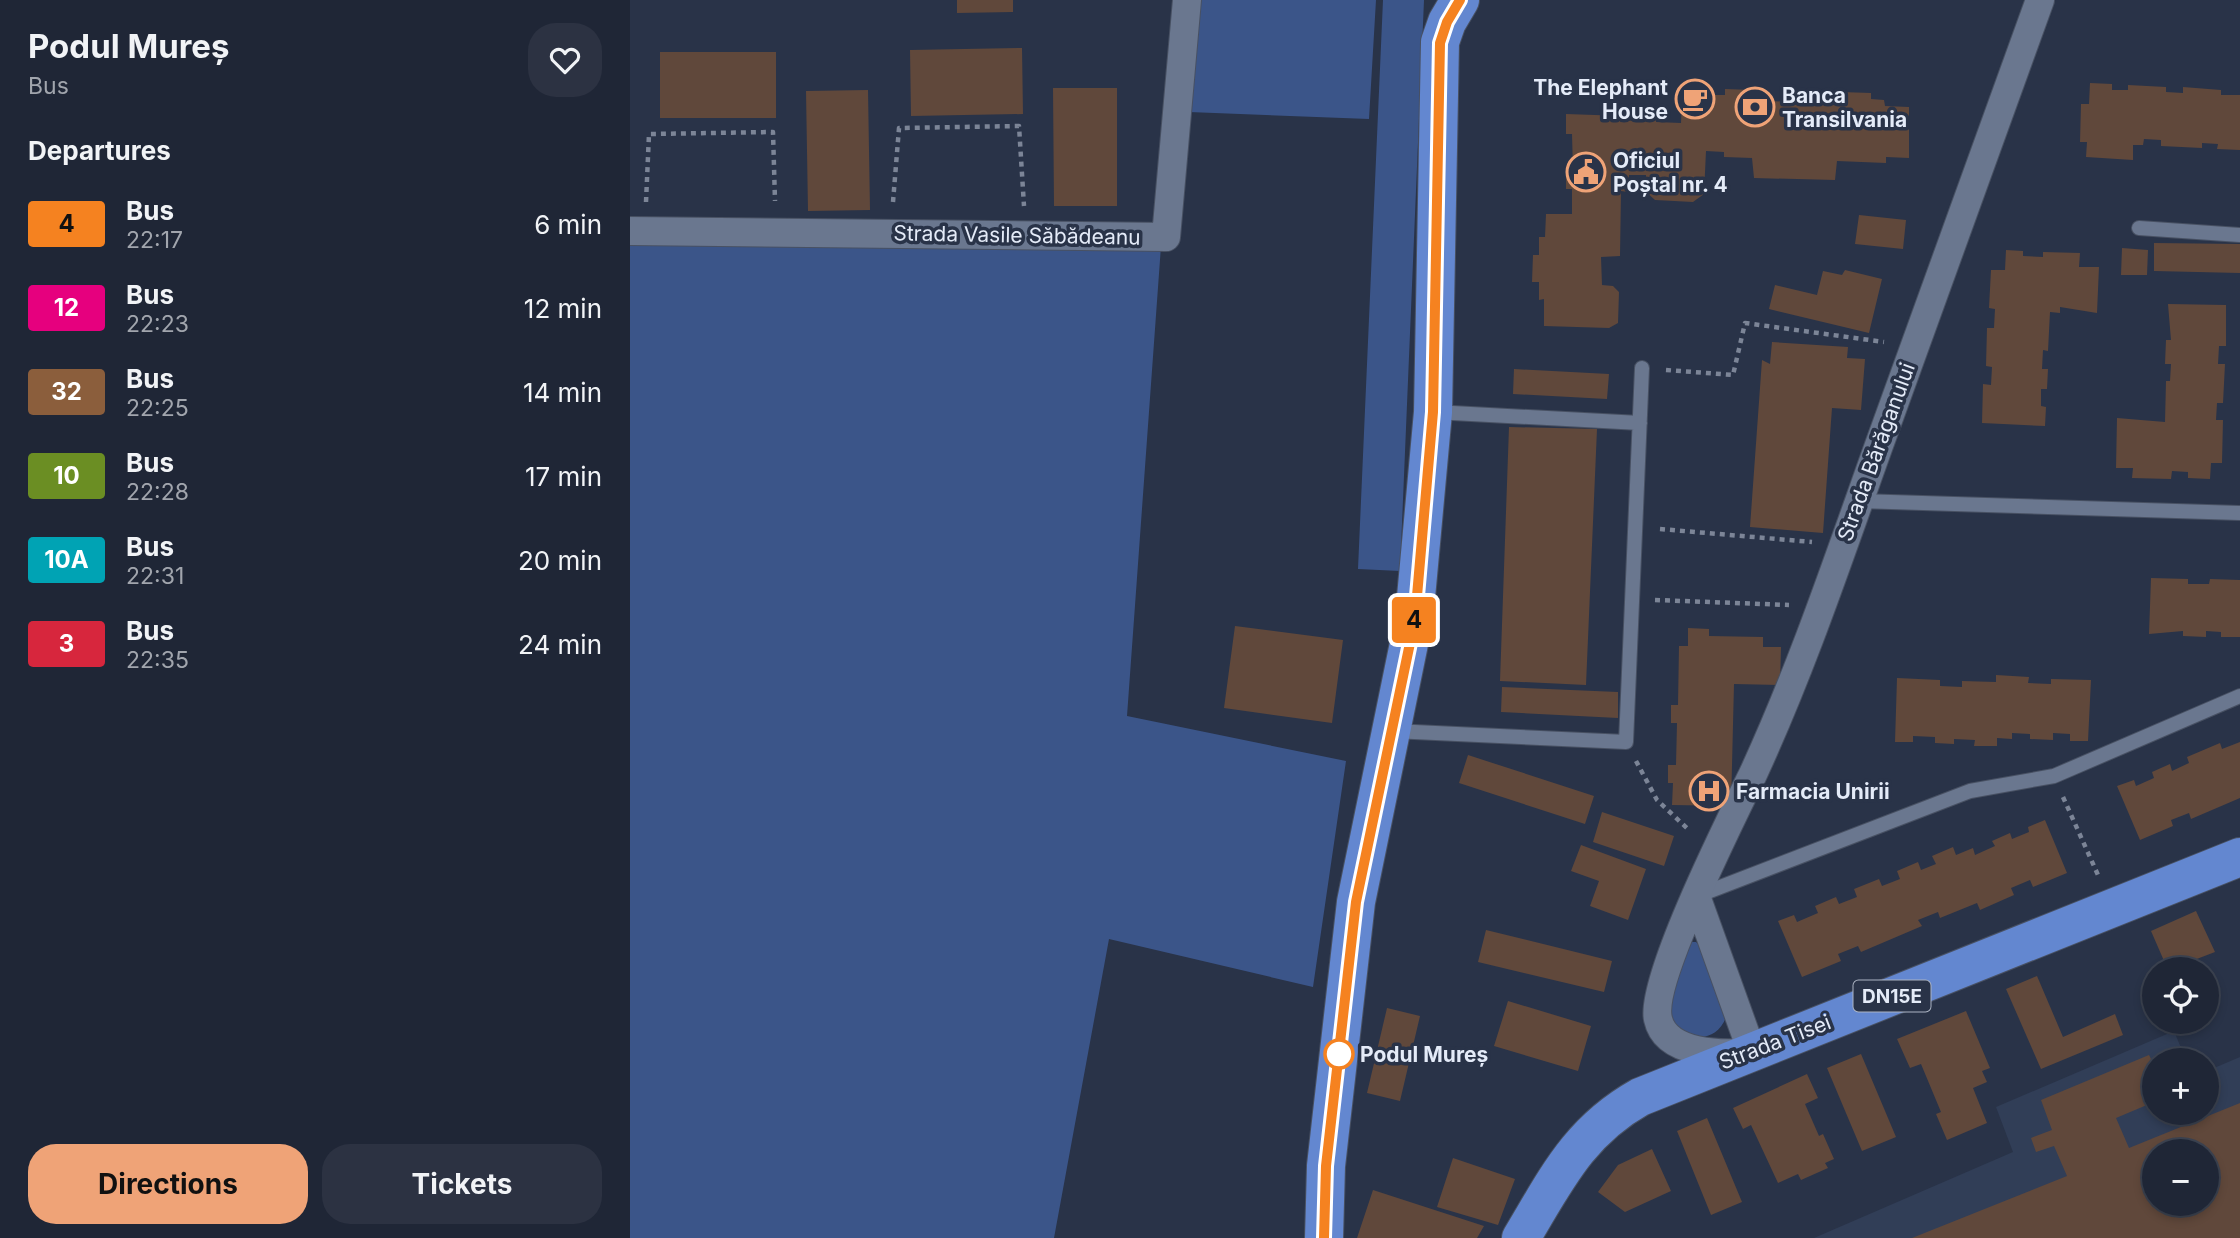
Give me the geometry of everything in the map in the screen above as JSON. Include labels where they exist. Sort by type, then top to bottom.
[{"type":"main road","points":[[1324,1238],[1326,1166],[1356,902],[1415,619],[1433,412],[1440,43],[1447,22],[1460,0]]},
{"type":"main road","name":"Strada Tisei","points":[[1521,1238],[1565,1165],[1596,1126],[1640,1097],[2240,857]]},
{"type":"street","name":"Strada Vasile Săbădeanu","points":[[638,221],[1166,237],[1187,0]]},
{"type":"street","name":"Strada Bărăganului","points":[[1752,1052],[1702,1050],[1682,1046],[1668,1035],[1658,1021],[1660,985],[1696,896],[1777,722],[2040,0]]},
{"type":"street","points":[[1696,896],[1752,1052]]},
{"type":"lane","points":[[2139,228],[2240,235]]},
{"type":"lane","points":[[1393,731],[1626,742],[1633,526],[1642,368]]},
{"type":"lane","points":[[1433,412],[1640,422]]},
{"type":"lane","points":[[1859,501],[2240,513]]},
{"type":"lane","points":[[1696,896],[1970,791],[2054,776],[2240,696]]},
{"type":"path","points":[[892,213],[899,128],[1019,126],[1025,215]]},
{"type":"path","points":[[638,221],[649,134],[773,132],[775,211]]},
{"type":"path","points":[[1642,368],[1733,375],[1745,323],[1895,344]]},
{"type":"path","points":[[1633,526],[1823,543]]},
{"type":"path","points":[[1632,599],[1791,605]]},
{"type":"path","points":[[1626,742],[1657,800],[1698,836]]},
{"type":"path","points":[[2054,776],[2101,883]]},
{"type":"shaded area","points":[[1199,0],[1376,0],[1369,119],[1189,112]]},
{"type":"shaded area","points":[[1383,0],[1424,0],[1400,571],[1358,569]]},
{"type":"shaded area","points":[[630,240],[1161,246],[1127,716],[1346,761],[1313,987],[1109,939],[1054,1238],[630,1238]]},
{"type":"shaded area","points":[[1688,942],[1696,942],[1701,947],[1726,1017],[1721,1027],[1706,1036],[1689,1035],[1673,1025],[1667,1017]]},
{"type":"shaded area","points":[[2167,1034],[2175,1034],[2181,1048],[2142,1048],[2142,1125],[2219,1125],[2219,1066],[2240,1057],[2240,1238],[1814,1238],[2013,1152],[1996,1107]]},
{"type":"building","points":[[957,0],[1013,0],[1013,12],[957,13]]},
{"type":"building","points":[[1022,48],[1023,114],[911,116],[910,50]]},
{"type":"building","points":[[660,52],[776,52],[776,118],[660,118]]},
{"type":"building","points":[[2090,83],[2112,84],[2112,90],[2128,90],[2128,85],[2166,87],[2166,92],[2183,93],[2183,87],[2221,90],[2221,95],[2240,95],[2240,150],[2217,149],[2218,144],[2202,143],[2202,148],[2161,146],[2161,140],[2144,139],[2143,145],[2133,145],[2133,160],[2086,157],[2087,142],[2080,142],[2081,104],[2089,104]]},
{"type":"building","points":[[1053,88],[1117,88],[1117,206],[1054,206]]},
{"type":"building","points":[[1725,89],[1753,90],[1753,96],[1768,96],[1769,101],[1824,103],[1824,97],[1841,98],[1841,92],[1871,93],[1871,99],[1884,100],[1885,106],[1909,107],[1909,158],[1886,157],[1886,163],[1837,161],[1835,180],[1754,178],[1752,158],[1724,157],[1724,152],[1706,151],[1704,194],[1693,202],[1655,200],[1646,192],[1646,175],[1629,175],[1628,192],[1621,191],[1620,256],[1601,257],[1602,285],[1613,286],[1619,292],[1618,323],[1609,328],[1544,326],[1544,299],[1539,300],[1539,282],[1532,282],[1533,255],[1539,255],[1539,237],[1545,237],[1546,214],[1572,214],[1572,189],[1566,189],[1566,171],[1573,171],[1572,134],[1566,134],[1566,114],[1624,116],[1624,120],[1636,121],[1636,115],[1656,116],[1656,122],[1681,123],[1682,98],[1711,99],[1711,95],[1725,95]]},
{"type":"building","points":[[868,90],[870,210],[808,211],[806,91]]},
{"type":"building","points":[[1859,215],[1906,220],[1903,249],[1855,244]]},
{"type":"building","points":[[2154,243],[2240,244],[2240,273],[2154,271]]},
{"type":"building","points":[[2122,248],[2148,250],[2147,275],[2121,275]]},
{"type":"building","points":[[2006,250],[2023,251],[2023,256],[2043,257],[2043,252],[2080,253],[2079,267],[2099,267],[2097,313],[2060,307],[2060,313],[2050,312],[2048,351],[2043,350],[2042,369],[2048,369],[2047,389],[2041,389],[2041,406],[2046,407],[2045,426],[1982,423],[1983,384],[1991,385],[1992,367],[1986,366],[1987,328],[1994,328],[1995,309],[1989,308],[1991,270],[2005,270]]},
{"type":"building","points":[[1845,270],[1882,279],[1869,333],[1769,309],[1775,285],[1817,295],[1823,271],[1842,275]]},
{"type":"building","points":[[2168,304],[2226,305],[2226,346],[2219,346],[2218,364],[2225,364],[2223,403],[2217,403],[2216,420],[2223,420],[2222,463],[2211,463],[2210,479],[2188,478],[2188,472],[2172,471],[2171,479],[2132,478],[2133,468],[2116,468],[2117,418],[2165,422],[2166,381],[2170,381],[2171,364],[2165,364],[2166,340],[2171,340]]},
{"type":"building","points":[[1772,342],[1848,347],[1847,358],[1865,359],[1861,410],[1832,408],[1823,533],[1750,527],[1762,360],[1770,364]]},
{"type":"building","points":[[1514,369],[1609,374],[1607,399],[1513,394]]},
{"type":"building","points":[[1509,427],[1597,429],[1586,685],[1500,681]]},
{"type":"building","points":[[2151,578],[2188,579],[2188,584],[2209,584],[2210,579],[2240,580],[2240,637],[2221,637],[2221,632],[2206,631],[2206,637],[2183,636],[2183,631],[2149,634]]},
{"type":"building","points":[[1235,626],[1343,640],[1332,723],[1224,708]]},
{"type":"building","points":[[1688,628],[1709,629],[1709,636],[1763,637],[1763,647],[1781,647],[1780,685],[1734,684],[1731,806],[1672,805],[1673,783],[1668,783],[1668,765],[1676,765],[1677,723],[1671,723],[1671,705],[1678,705],[1679,646],[1688,646]]},
{"type":"building","points":[[1996,675],[2029,677],[2028,683],[2051,684],[2051,679],[2091,680],[2088,741],[2070,741],[2070,734],[2053,733],[2053,740],[2030,739],[2030,734],[2012,733],[2012,739],[1997,738],[1997,746],[1974,746],[1975,740],[1954,739],[1954,744],[1935,743],[1935,737],[1913,736],[1913,742],[1895,742],[1897,678],[1940,680],[1940,686],[1962,687],[1962,681],[1996,682]]},
{"type":"building","points":[[1502,687],[1618,692],[1618,718],[1501,712]]},
{"type":"building","points":[[2240,742],[2240,798],[2191,819],[2189,813],[2171,820],[2173,826],[2140,840],[2117,786],[2134,780],[2136,786],[2154,778],[2152,772],[2170,764],[2172,771],[2189,763],[2187,757],[2220,743],[2222,749]]},
{"type":"building","points":[[1468,755],[1594,796],[1585,824],[1459,783]]},
{"type":"building","points":[[1602,812],[1674,836],[1664,866],[1593,842]]},
{"type":"building","points":[[2045,820],[2067,873],[2033,887],[2030,880],[2011,888],[2014,895],[1980,910],[1977,903],[1940,918],[1938,912],[1918,920],[1922,926],[1861,952],[1858,946],[1838,954],[1841,961],[1802,977],[1778,921],[1794,915],[1797,922],[1818,913],[1815,906],[1836,897],[1839,904],[1857,897],[1854,889],[1879,879],[1882,886],[1900,879],[1897,871],[1918,862],[1921,870],[1936,864],[1932,856],[1953,847],[1956,855],[1973,848],[1975,855],[1995,846],[1992,841],[2010,833],[2012,839],[2029,832],[2028,827]]},
{"type":"building","points":[[1581,845],[1646,869],[1628,920],[1590,906],[1599,881],[1571,871]]},
{"type":"building","points":[[2196,911],[2215,952],[2202,957],[2162,957],[2151,931]]},
{"type":"building","points":[[1486,930],[1612,961],[1604,992],[1478,962]]},
{"type":"building","points":[[2037,976],[2063,1037],[2115,1014],[2123,1035],[2041,1069],[2006,989]]},
{"type":"building","points":[[1508,1001],[1591,1026],[1578,1071],[1494,1046]]},
{"type":"building","points":[[1387,1008],[1420,1016],[1400,1101],[1367,1093]]},
{"type":"building","points":[[1966,1011],[1990,1068],[1982,1071],[1987,1082],[1973,1088],[1987,1123],[1947,1140],[1936,1114],[1941,1112],[1921,1064],[1910,1068],[1897,1039]]},
{"type":"building","points":[[1861,1054],[1896,1137],[1862,1151],[1827,1068]]},
{"type":"building","points":[[2142,1058],[2142,1107],[2116,1118],[2129,1148],[2142,1143],[2142,1216],[2219,1216],[2219,1139],[2151,1139],[2186,1125],[2219,1125],[2219,1112],[2240,1103],[2240,1238],[1912,1238],[2067,1176],[2054,1146],[2036,1152],[2031,1138],[2052,1130],[2041,1100]]},
{"type":"building","points":[[1807,1074],[1818,1098],[1805,1104],[1819,1136],[1823,1134],[1834,1159],[1825,1163],[1828,1168],[1801,1180],[1798,1174],[1778,1183],[1751,1125],[1743,1129],[1733,1108]]},
{"type":"building","points":[[1707,1118],[1742,1202],[1711,1215],[1677,1131]]},
{"type":"building","points":[[1652,1149],[1671,1191],[1625,1212],[1598,1192],[1618,1165]]},
{"type":"building","points":[[1453,1158],[1515,1179],[1498,1225],[1437,1207]]},
{"type":"building","points":[[1373,1190],[1484,1226],[1477,1238],[1357,1238]]},
{"type":"bus line","name":"4","points":[[1324,1238],[1326,1166],[1356,902],[1415,619],[1433,412],[1440,43],[1447,22],[1460,0]]},
{"type":"place","name":"The Elephant House","points":[[1695,99]]},
{"type":"place","name":"Banca Transilvania","points":[[1755,107]]},
{"type":"place","name":"Oficiul Poștal nr. 4","points":[[1586,172]]},
{"type":"place","name":"Farmacia Unirii","points":[[1709,791]]},
{"type":"place","name":"Podul Mureș","points":[[1339,1054]]}]
